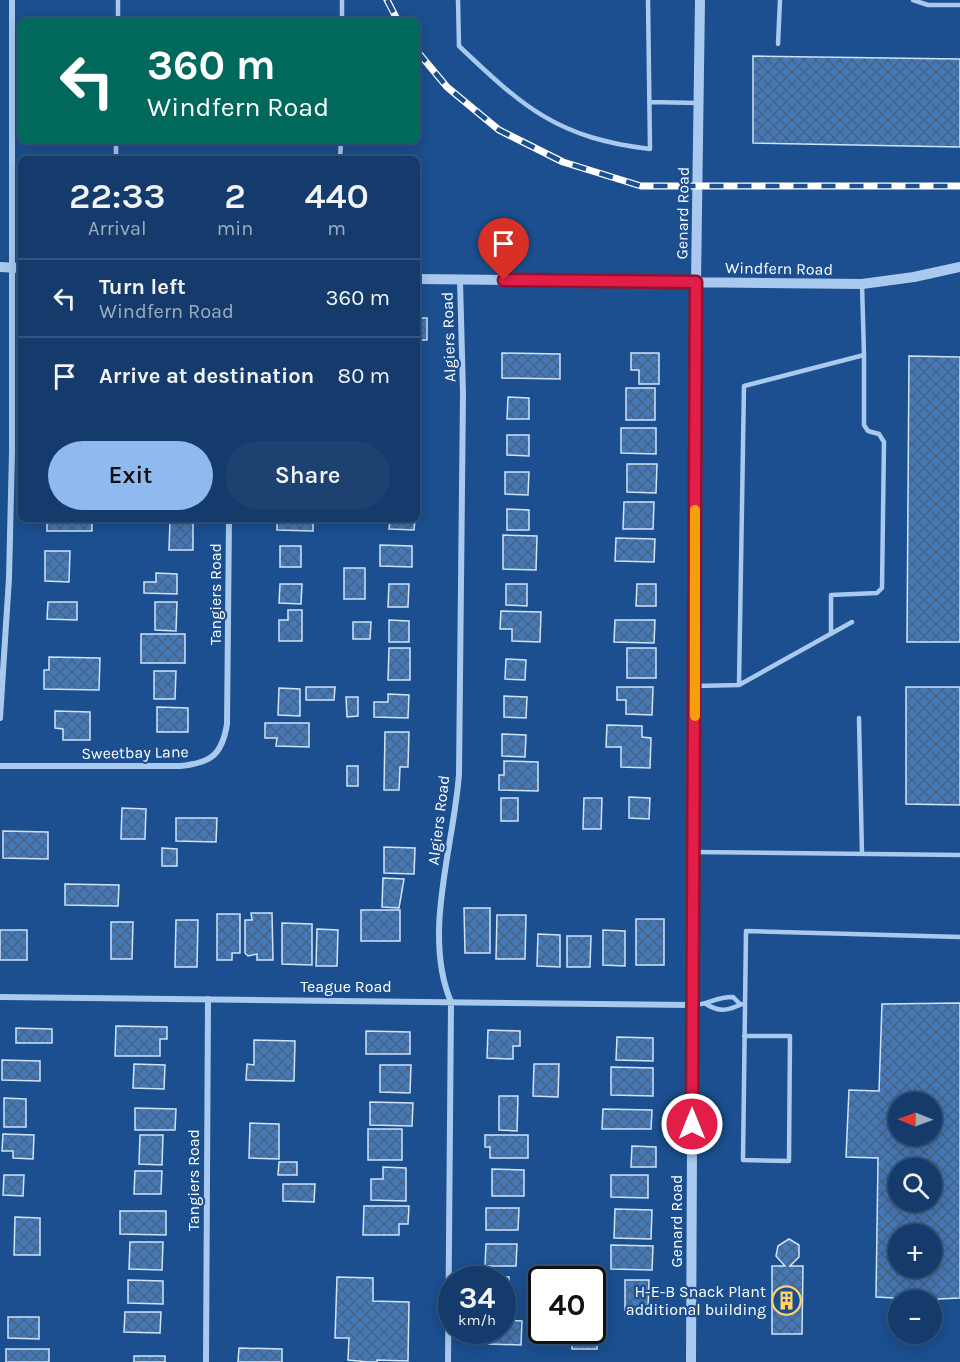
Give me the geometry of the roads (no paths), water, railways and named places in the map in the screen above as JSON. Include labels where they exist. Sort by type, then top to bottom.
[{"type":"street","points":[[0,718],[10,555],[16,268],[12,0]]},
{"type":"street","name":"Genard Road","points":[[691,1362],[691,1005],[700,0]]},
{"type":"street","points":[[0,267],[16,268]]},
{"type":"street","name":"Windfern Road","points":[[420,279],[862,284],[914,277],[960,267]]},
{"type":"street","name":"Algiers Road","points":[[448,1362],[451,1002],[443,984],[441,918],[443,887],[456,813],[459,774],[463,393],[460,280]]},
{"type":"street","name":"Tangiers Road","points":[[228,670],[229,522]]},
{"type":"street","name":"Sweetbay Lane","points":[[0,766],[180,766],[211,759],[224,741],[228,670]]},
{"type":"street","name":"Teague Road","points":[[0,997],[691,1005]]},
{"type":"street","name":"Tangiers Road","points":[[206,1362],[208,999]]},
{"type":"lane","points":[[118,0],[118,18]]},
{"type":"lane","points":[[342,0],[342,18]]},
{"type":"lane","points":[[458,0],[459,46],[501,86],[542,117],[585,137],[650,149],[648,0]]},
{"type":"lane","points":[[778,44],[780,0]]},
{"type":"lane","points":[[913,0],[928,5],[947,3],[960,5]]},
{"type":"lane","points":[[649,102],[699,103]]},
{"type":"lane","points":[[831,634],[831,595],[877,593],[882,588],[884,442],[879,434],[868,431],[864,425],[862,284]]},
{"type":"lane","points":[[739,686],[744,386],[864,355]]},
{"type":"lane","points":[[695,686],[739,686],[852,622]]},
{"type":"lane","points":[[859,718],[862,854]]},
{"type":"lane","points":[[693,852],[960,855]]},
{"type":"lane","points":[[744,1036],[790,1036],[789,1161],[743,1160],[742,1004],[746,931],[960,937]]},
{"type":"lane","points":[[691,1005],[706,1004],[715,997],[733,997],[742,1004]]},
{"type":"lane","points":[[706,1004],[715,1010],[732,1009],[742,1004]]},
{"type":"railway","points":[[387,0],[396,18]]},
{"type":"railway","points":[[420,55],[447,87],[499,130],[563,162],[641,186],[960,186]]},
{"type":"place","name":"H-E-B Snack Plant additional building","points":[[787,1300]]}]
